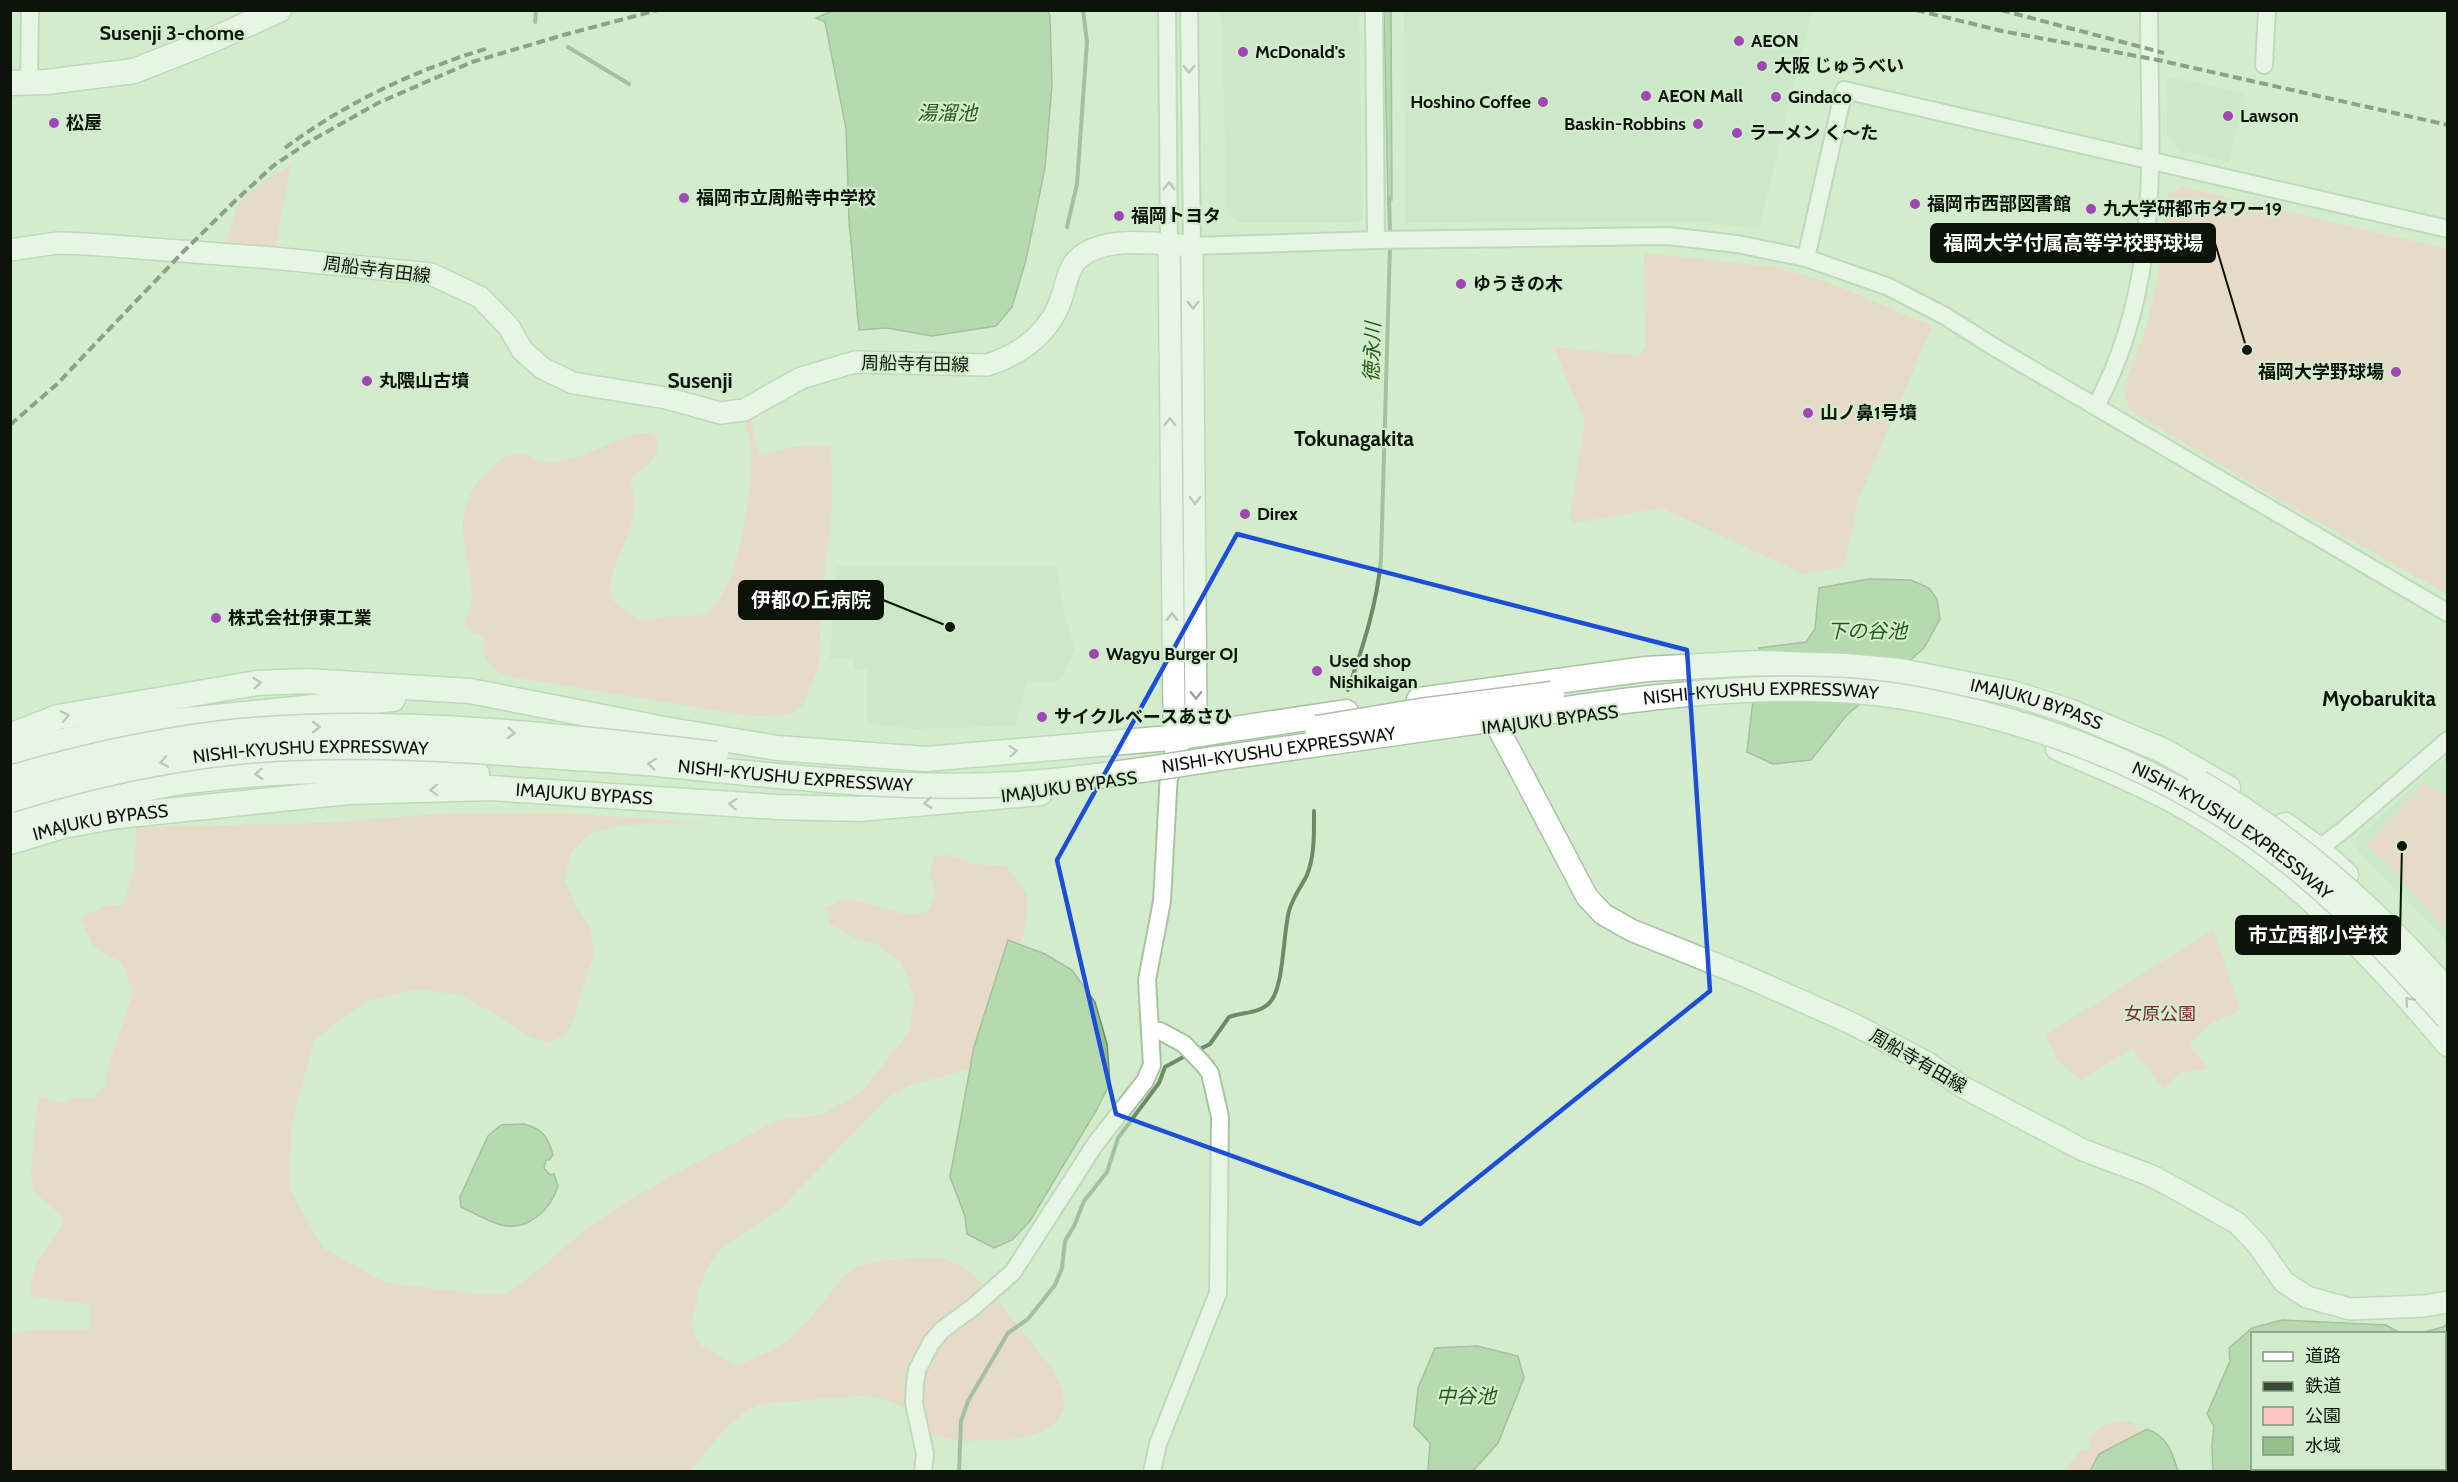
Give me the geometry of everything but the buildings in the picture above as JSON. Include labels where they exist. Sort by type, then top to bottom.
[{"type":"highway","points":[[20,83],[134,71],[210,41],[279,10]]},
{"type":"highway","name":"IMAJUKU BYPASS","points":[[10,736],[58,717],[257,683],[306,681],[470,691],[664,729],[777,748],[926,759],[1181,737],[1478,690],[1646,669],[1758,663],[1844,666],[1900,671],[2012,693],[2069,711],[2164,751],[2256,805],[2316,851],[2404,930],[2448,977]]},
{"type":"highway","name":"NISHI-KYUSHU EXPRESSWAY","points":[[10,778],[100,754],[178,740],[240,731],[368,726],[486,730],[621,743],[811,766],[914,771],[1017,769],[1203,747],[1420,711],[1612,686],[1761,674],[1817,673],[1870,677],[1944,688],[2007,702],[2092,730],[2137,749],[2186,774],[2242,807],[2314,859],[2388,927],[2448,992]]},
{"type":"highway","name":"NISHI-KYUSHU EXPRESSWAY","points":[[10,800],[75,781],[175,760],[234,752],[347,747],[451,750],[641,763],[835,782],[917,786],[1021,783],[1205,761],[1616,701],[1760,690],[1814,689],[1866,692],[1962,708],[2045,731],[2131,764],[2177,788],[2256,838],[2301,872],[2375,939],[2448,1018]]},
{"type":"highway","points":[[10,756],[67,740],[147,724],[390,698],[445,701],[495,708],[613,731],[664,729]]},
{"type":"highway","name":"IMAJUKU BYPASS","points":[[10,842],[63,826],[118,816],[348,792],[490,788],[777,807],[859,809],[1040,793],[1498,726],[1654,707],[1746,699],[1798,698],[1890,704],[1933,711],[2043,741],[2175,802],[2253,854],[2325,911],[2365,950],[2448,1044]]},
{"type":"highway","points":[[10,824],[127,793],[178,783],[307,770],[387,770],[479,774],[651,798]]},
{"type":"main road","name":"周船寺有田線","points":[[10,250],[58,243],[87,244],[431,273],[480,297],[508,327],[522,350],[542,368],[573,383],[666,398],[720,413],[744,410],[801,378],[855,362],[976,365],[1003,360],[1028,345],[1044,330],[1057,311],[1068,273],[1080,257],[1093,250],[1122,243],[1192,246]]},
{"type":"main road","points":[[1169,245],[1174,716],[1181,737]]},
{"type":"main road","points":[[1169,773],[1181,737],[1196,714],[1192,246]]},
{"type":"main road","name":"周船寺有田線","points":[[1478,690],[1521,776],[1587,897],[1604,914],[1631,930],[1743,975],[1851,1023],[1926,1062],[1964,1087],[2073,1145],[2152,1176],[2237,1223],[2258,1245],[2284,1282],[2307,1297],[2350,1309],[2424,1306],[2448,1302]]},
{"type":"street","points":[[20,83],[30,10]]},
{"type":"street","points":[[1167,10],[1169,245]]},
{"type":"street","points":[[1189,10],[1192,246],[1376,240],[1667,236],[1737,244],[1806,258],[1889,287],[1937,312],[2448,613]]},
{"type":"street","points":[[1374,10],[1376,240]]},
{"type":"street","points":[[2096,406],[2119,357],[2142,275],[2149,206],[2149,10]]},
{"type":"street","points":[[2264,64],[2267,10]]},
{"type":"street","points":[[1806,258],[1844,90],[2448,229]]},
{"type":"street","points":[[2316,851],[2448,740]]},
{"type":"street","points":[[923,1472],[925,1454],[914,1403],[915,1384],[922,1359],[942,1330],[1000,1285],[1029,1250],[1096,1143],[1145,1081],[1152,1065],[1147,980],[1162,901],[1169,773]]},
{"type":"street","points":[[1150,1030],[1161,1031],[1194,1054],[1210,1073],[1220,1117],[1218,1293],[1158,1444],[1152,1472]]},
{"type":"highlighted area","points":[[1237,534],[1687,650],[1710,991],[1420,1224],[1116,1114],[1057,860]]},
{"type":"shaded area","points":[[1221,11],[1359,11],[1363,218],[1358,223],[1238,223],[1227,213]]},
{"type":"shaded area","points":[[1404,11],[1812,11],[1759,229],[1700,222],[1405,223]]},
{"type":"shaded area","points":[[2171,77],[2245,94],[2229,162],[2180,151],[2167,135],[2167,82]]},
{"type":"shaded area","points":[[837,566],[1057,566],[1062,604],[1075,650],[1063,675],[1055,682],[1027,682],[1015,726],[913,729],[867,723],[867,669],[854,669],[854,659],[830,659]]},
{"type":"shaded area","points":[[2447,757],[2447,941],[2359,852],[2355,839]]},
{"type":"green space","points":[[291,165],[273,258],[223,255],[237,205],[264,180]]},
{"type":"green space","points":[[2183,187],[2447,249],[2447,594],[2271,495],[2130,410],[2123,390],[2147,325],[2157,282],[2168,194]]},
{"type":"green space","points":[[1644,253],[1775,267],[1825,281],[1932,326],[1858,501],[1844,567],[1803,574],[1662,508],[1574,523],[1570,515],[1585,423],[1554,347],[1639,356],[1645,347]]},
{"type":"green space","points":[[749,412],[759,457],[791,447],[831,446],[832,506],[821,605],[819,667],[802,707],[788,715],[752,716],[517,678],[500,672],[487,661],[482,635],[471,634],[465,625],[472,598],[463,530],[468,500],[476,485],[491,468],[512,454],[528,454],[540,461],[554,462],[570,459],[637,434],[652,433],[657,438],[658,449],[648,465],[633,475],[630,483],[634,498],[633,514],[616,562],[610,590],[614,601],[620,607],[641,619],[704,614],[716,603],[726,586],[735,564],[741,539],[751,468],[750,442],[743,415]]},
{"type":"green space","points":[[2424,783],[2447,797],[2447,930],[2389,866],[2366,845]]},
{"type":"green space","points":[[451,813],[563,813],[710,823],[620,825],[589,834],[571,853],[564,880],[576,907],[591,930],[594,954],[566,1035],[547,1043],[527,1035],[460,995],[419,989],[366,1001],[314,1040],[291,1127],[290,1190],[323,1248],[386,1283],[478,1294],[507,1294],[580,1234],[625,1203],[676,1173],[778,1120],[822,1115],[862,1091],[909,1032],[914,997],[901,962],[877,944],[857,939],[830,924],[826,908],[846,898],[908,915],[927,912],[936,894],[930,873],[934,856],[948,855],[972,864],[1006,866],[1027,895],[1027,919],[1000,1023],[984,1055],[966,1070],[910,1085],[887,1098],[782,1207],[720,1249],[710,1263],[700,1286],[692,1320],[694,1336],[702,1346],[734,1364],[743,1363],[772,1350],[791,1338],[842,1278],[857,1267],[877,1261],[939,1257],[962,1266],[989,1289],[1052,1369],[1062,1390],[1065,1408],[1056,1423],[1036,1434],[1008,1440],[956,1441],[934,1435],[903,1407],[877,1397],[858,1396],[759,1404],[730,1425],[690,1471],[11,1472],[11,1335],[33,1330],[89,1330],[91,1305],[31,1296],[36,1267],[62,1226],[62,1216],[33,1191],[31,1171],[38,1097],[64,1103],[72,1099],[93,1098],[105,1085],[108,1066],[133,992],[122,963],[94,947],[80,917],[106,906],[123,905],[135,867],[136,827],[323,823]]},
{"type":"green space","name":"女原公園","points":[[2214,929],[2240,1010],[2208,1025],[2189,1045],[2208,1068],[2179,1073],[2164,1090],[2132,1048],[2081,1081],[2058,1061],[2045,1035]]},
{"type":"green space","points":[[2125,1421],[2133,1422],[2142,1438],[2101,1471],[2063,1472],[2079,1452],[2091,1449],[2092,1435],[2095,1431],[2105,1425]]},
{"type":"water","name":"湯溜池","points":[[834,10],[1048,11],[1052,85],[1045,168],[1026,260],[1012,307],[996,326],[932,336],[887,328],[859,330],[849,220],[846,128],[825,22],[816,18]]},
{"type":"water","points":[[1384,11],[1391,11],[1392,200],[1388,200]]},
{"type":"water","name":"下の谷池","points":[[1869,579],[1911,580],[1929,588],[1937,599],[1940,619],[1924,648],[1846,716],[1811,760],[1773,764],[1747,752],[1759,648],[1806,642],[1815,629],[1819,588]]},
{"type":"water","points":[[1008,940],[1045,954],[1072,970],[1095,1002],[1107,1044],[1110,1083],[1096,1111],[1030,1221],[1012,1240],[994,1248],[967,1234],[965,1216],[950,1177],[974,1047]]},
{"type":"water","points":[[524,1124],[540,1131],[547,1139],[553,1155],[546,1160],[544,1168],[550,1175],[554,1174],[558,1186],[550,1203],[529,1222],[511,1226],[501,1225],[461,1207],[460,1197],[488,1136],[501,1125]]},
{"type":"water","points":[[2282,1320],[2386,1325],[2398,1332],[2251,1332],[2251,1470],[2410,1470],[2407,1472],[2213,1471],[2214,1426],[2207,1414],[2230,1361],[2229,1348],[2252,1328]]},
{"type":"water","points":[[2447,1324],[2448,1439],[2446,1441],[2446,1332],[2425,1332]]},
{"type":"water","name":"中谷池","points":[[1477,1346],[1518,1356],[1524,1378],[1498,1443],[1473,1471],[1428,1471],[1430,1443],[1414,1426],[1418,1388],[1435,1348]]},
{"type":"water","points":[[2147,1429],[2164,1441],[2171,1451],[2178,1471],[2090,1471],[2099,1454]]},
{"type":"waterway","points":[[535,22],[536,10]]},
{"type":"waterway","points":[[1067,227],[1077,184],[1087,42],[1083,10]]},
{"type":"waterway","points":[[568,47],[629,84]]},
{"type":"waterway","name":"徳永川","points":[[1389,198],[1390,235]]},
{"type":"waterway","name":"徳永川","points":[[1348,690],[1373,609],[1381,559],[1390,246]]},
{"type":"waterway","points":[[1196,1051],[1210,1044],[1229,1017],[1262,1008],[1271,1001],[1275,993],[1281,971],[1289,911],[1307,875],[1311,859],[1314,843],[1314,811]]},
{"type":"waterway","points":[[959,1472],[961,1421],[968,1401],[1008,1333],[1028,1319],[1055,1285],[1062,1268],[1065,1241],[1084,1201],[1107,1172],[1118,1138],[1159,1083],[1165,1067],[1189,1054]]},
{"type":"railway","points":[[10,425],[56,385],[235,201],[273,166],[307,143],[378,103],[472,62],[658,10]]},
{"type":"railway","points":[[1916,10],[2002,31],[2158,60],[2448,125]]},
{"type":"railway","points":[[2001,10],[2164,53]]},
{"type":"railway","points":[[285,148],[332,116],[382,89],[435,66],[489,48]]},
{"type":"place","name":"AEON","points":[[1739,41]]},
{"type":"place","name":"McDonald's","points":[[1243,52]]},
{"type":"place","name":"大阪 じゅうべい","points":[[1762,66]]},
{"type":"place","name":"AEON Mall","points":[[1646,96]]},
{"type":"place","name":"Gindaco","points":[[1776,97]]},
{"type":"place","name":"Hoshino Coffee","points":[[1543,102]]},
{"type":"place","name":"Lawson","points":[[2228,116]]},
{"type":"place","name":"松屋","points":[[54,123]]},
{"type":"place","name":"Baskin-Robbins","points":[[1698,124]]},
{"type":"place","name":"ラーメン く〜た","points":[[1737,133]]},
{"type":"place","name":"福岡市立周船寺中学校","points":[[684,198]]},
{"type":"place","name":"福岡市西部図書館","points":[[1915,204]]},
{"type":"place","name":"九大学研都市タワー19","points":[[2091,209]]},
{"type":"place","name":"福岡トヨタ","points":[[1119,216]]},
{"type":"place","name":"ゆうきの木","points":[[1461,284]]},
{"type":"place","name":"福岡大学付属高等学校野球場","points":[[2247,350]]},
{"type":"place","name":"福岡大学野球場","points":[[2396,372]]},
{"type":"place","name":"丸隈山古墳","points":[[367,381]]},
{"type":"place","name":"山ノ鼻1号墳","points":[[1808,413]]},
{"type":"place","name":"Direx","points":[[1245,514]]},
{"type":"place","name":"株式会社伊東工業","points":[[216,618]]},
{"type":"place","name":"伊都の丘病院","points":[[950,627]]},
{"type":"place","name":"Wagyu Burger OJ","points":[[1094,654]]},
{"type":"place","name":"Used shop Nishikaigan","points":[[1317,671]]},
{"type":"place","name":"サイクルベースあさひ","points":[[1042,717]]},
{"type":"place","name":"市立西都小学校","points":[[2402,846]]},
{"type":"district","name":"Susenji 3-chome","points":[[172,33]]},
{"type":"district","name":"Susenji","points":[[700,380]]},
{"type":"district","name":"Tokunagakita","points":[[1354,438]]},
{"type":"district","name":"Myobarukita","points":[[2379,698]]}]
